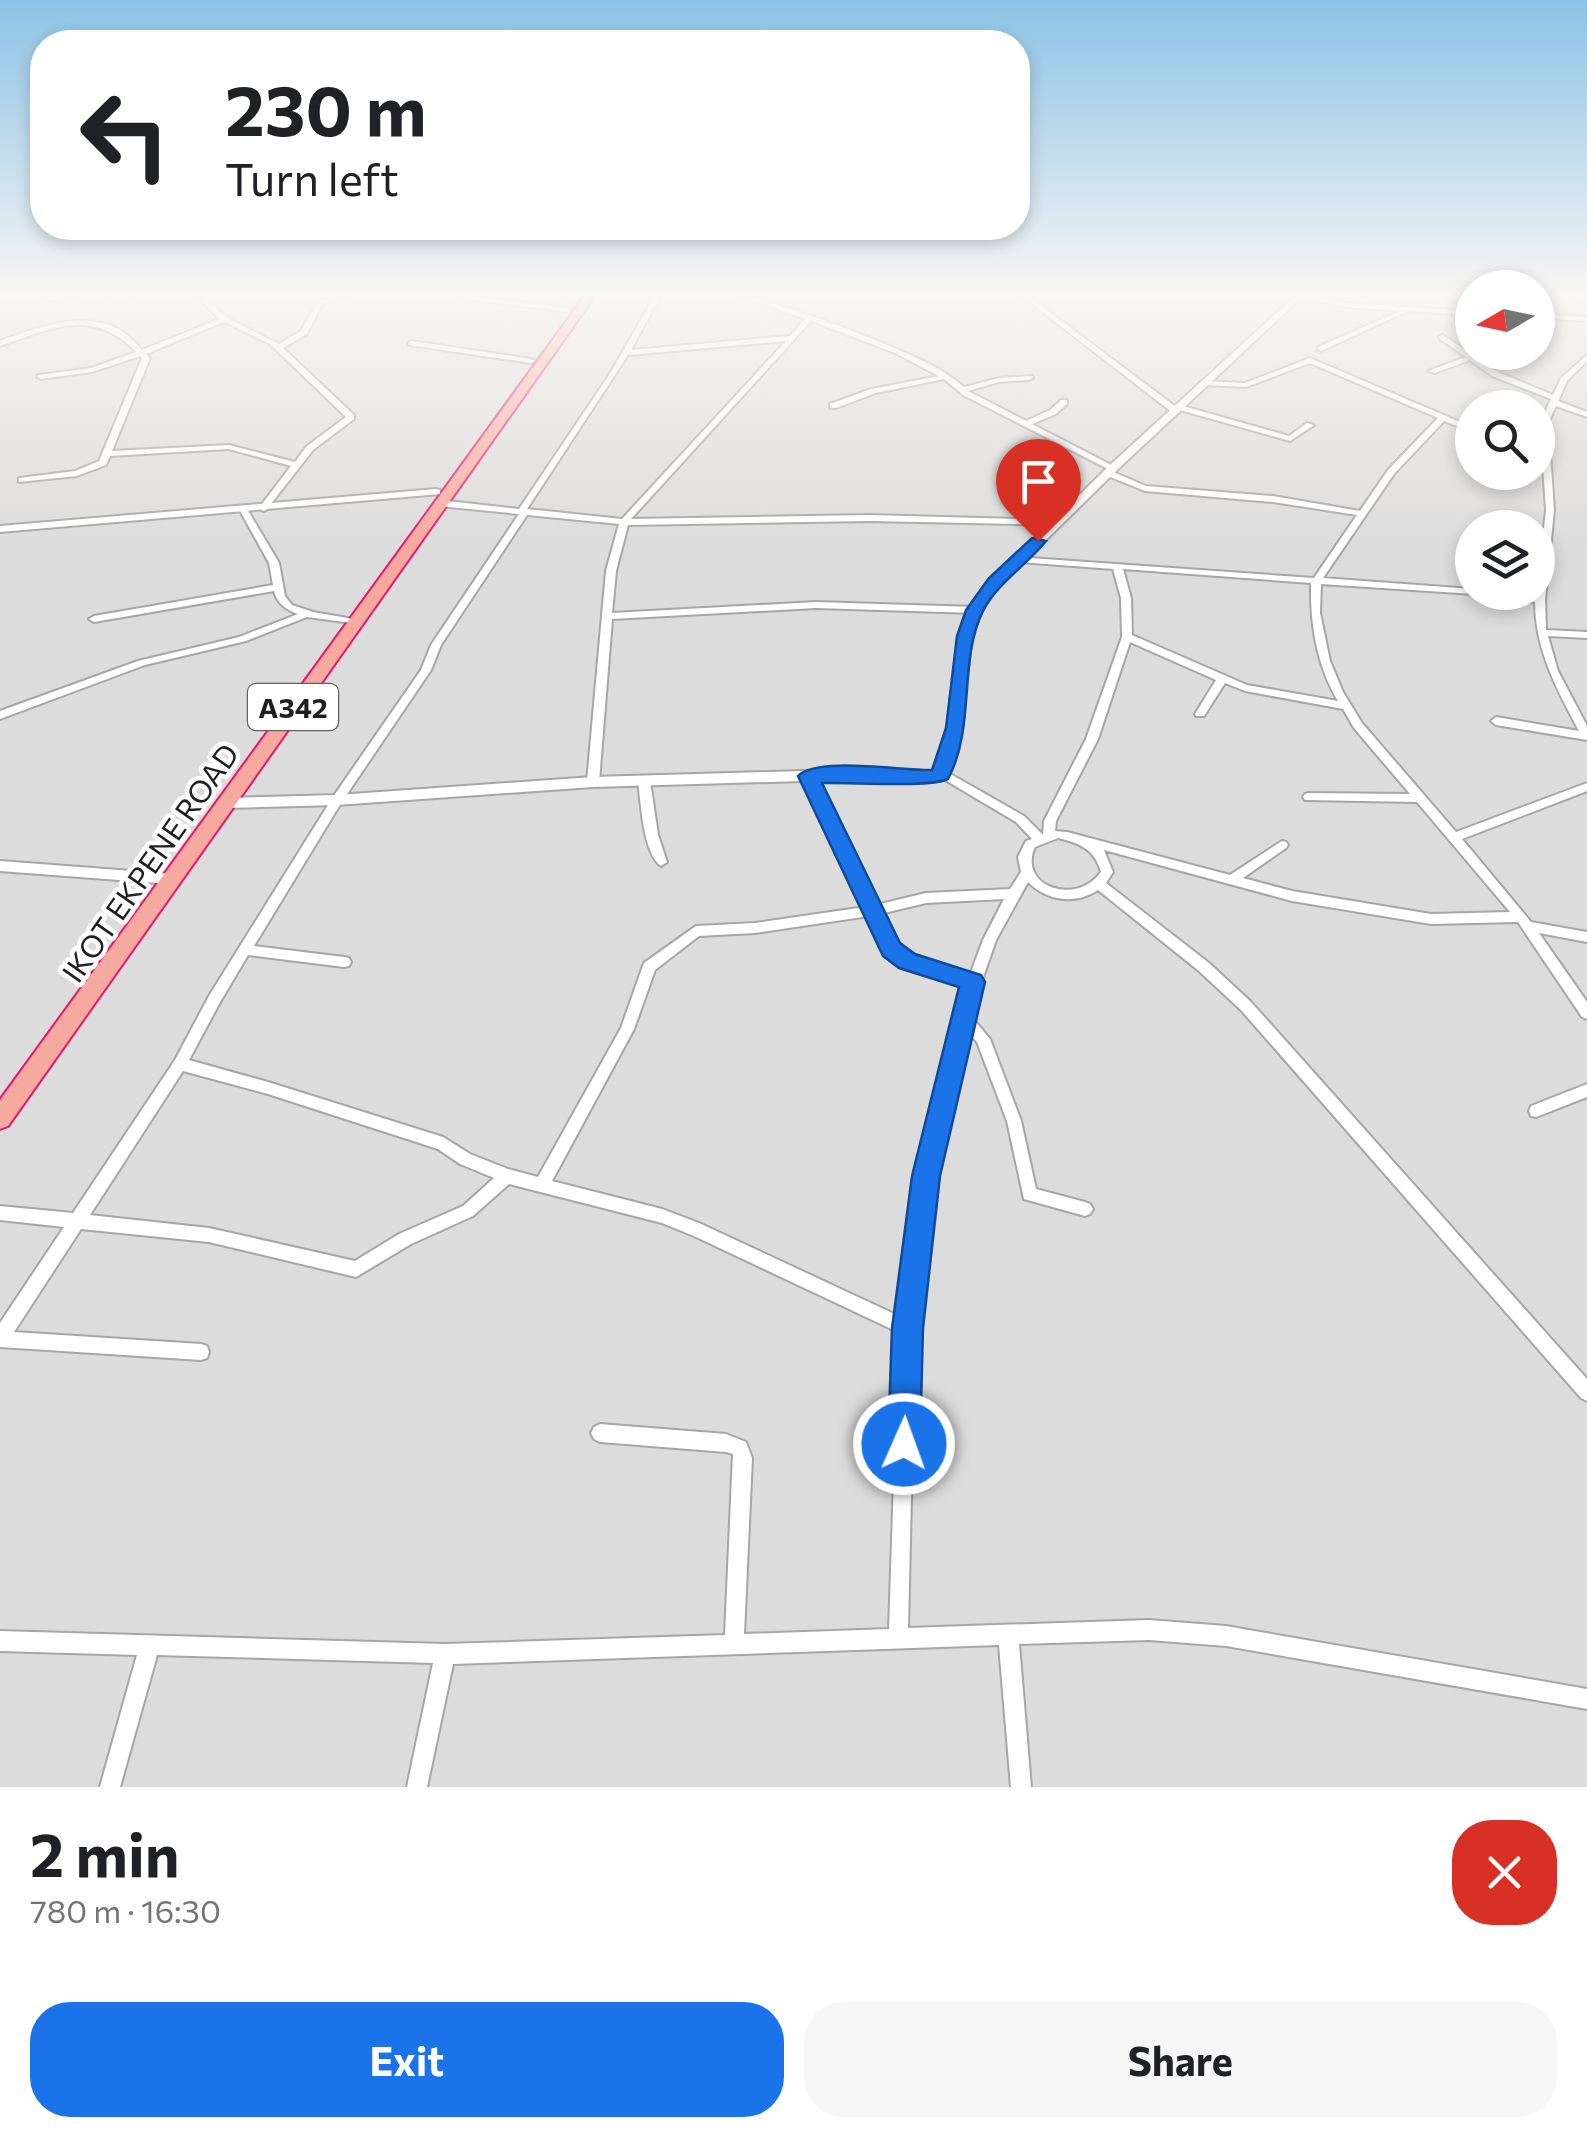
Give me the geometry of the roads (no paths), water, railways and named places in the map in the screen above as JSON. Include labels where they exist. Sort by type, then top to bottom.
[{"type":"highway","name":"IKOT EKPENE ROAD","points":[[438,497],[518,380]]},
{"type":"highway","name":"IKOT EKPENE ROAD","points":[[0,1119],[520,380]]},
{"type":"highway","name":"IKOT EKPENE ROAD","points":[[0,1095],[224,803],[350,621]]},
{"type":"street","points":[[22,480],[84,471],[103,463],[110,454],[116,428],[136,380]]},
{"type":"street","points":[[263,508],[310,448],[352,417],[313,380]]},
{"type":"street","points":[[200,1352],[0,1339],[180,1064],[214,1000],[336,800],[426,670],[436,645],[607,380]]},
{"type":"street","points":[[593,782],[611,571],[624,522],[752,380]]},
{"type":"street","points":[[833,406],[874,391],[928,380]]},
{"type":"street","points":[[950,380],[1148,489],[1274,499],[1359,513]]},
{"type":"street","points":[[963,390],[1001,380]]},
{"type":"street","points":[[1138,380],[1178,410],[1290,440],[1310,425]]},
{"type":"street","points":[[224,803],[336,800],[593,782],[871,774],[933,778],[941,774],[956,728],[966,636],[974,610],[1110,470],[1211,380]]},
{"type":"street","points":[[1208,383],[1246,385],[1258,380]]},
{"type":"street","points":[[1357,380],[1455,423]]},
{"type":"street","points":[[1555,400],[1587,415]]},
{"type":"street","points":[[1025,424],[1054,412],[1064,402]]},
{"type":"street","points":[[1443,418],[1415,443],[1359,513],[1316,581],[1325,661],[1345,706],[1524,921],[1587,1013]]},
{"type":"street","points":[[110,454],[230,447],[296,466]]},
{"type":"street","points":[[0,529],[438,497],[522,513],[624,522],[870,518],[1057,523]]},
{"type":"street","points":[[243,510],[274,563],[289,607],[306,614],[350,621]]},
{"type":"street","points":[[1019,560],[1455,591]]},
{"type":"street","points":[[1089,842],[1106,864],[1100,886],[1082,894],[1061,895],[1040,886],[1027,874],[1024,857],[1044,837],[1092,739],[1127,637],[1126,598],[1117,566]]},
{"type":"street","points":[[94,620],[280,588]]},
{"type":"street","points":[[608,616],[816,605],[974,610]]},
{"type":"street","points":[[1496,721],[1587,736],[1553,671],[1542,632],[1541,610]]},
{"type":"street","points":[[0,714],[142,663],[242,639],[306,614]]},
{"type":"street","points":[[1542,632],[1587,635]]},
{"type":"street","points":[[1127,637],[1222,680],[1273,696],[1345,706]]},
{"type":"street","points":[[1200,714],[1222,680]]},
{"type":"street","points":[[941,774],[1044,837],[1089,842],[1292,896],[1431,919],[1524,921],[1587,938]]},
{"type":"street","points":[[808,776],[898,956],[973,982]]},
{"type":"street","points":[[644,781],[652,835],[662,862]]},
{"type":"street","points":[[1455,837],[1587,787]]},
{"type":"street","points":[[1310,798],[1422,798]]},
{"type":"street","points":[[1231,880],[1282,845]]},
{"type":"street","points":[[0,866],[166,878]]},
{"type":"street","points":[[898,1639],[908,1328],[926,1176],[973,982],[1012,894],[1027,874]]},
{"type":"street","points":[[1100,886],[1204,967],[1246,1006],[1587,1392]]},
{"type":"street","points":[[542,1186],[627,1029],[642,979],[660,956],[703,929],[756,928],[873,911],[926,898],[1012,894]]},
{"type":"street","points":[[247,950],[344,962]]},
{"type":"street","points":[[962,1016],[983,1038],[1014,1121],[1030,1194],[1085,1210]]},
{"type":"street","points":[[180,1064],[443,1144],[465,1159],[507,1176],[681,1223],[908,1328]]},
{"type":"street","points":[[1536,1111],[1587,1090]]},
{"type":"street","points":[[0,1212],[209,1235],[356,1269],[405,1239],[468,1211],[507,1176]]},
{"type":"street","points":[[600,1433],[726,1442],[740,1448],[743,1458],[734,1644]]},
{"type":"street","points":[[0,1641],[445,1654],[1149,1630],[1226,1636],[1587,1698]]},
{"type":"street","points":[[1008,1635],[1021,1787]]},
{"type":"street","points":[[110,1787],[150,1644]]},
{"type":"street","points":[[417,1787],[445,1654]]}]
